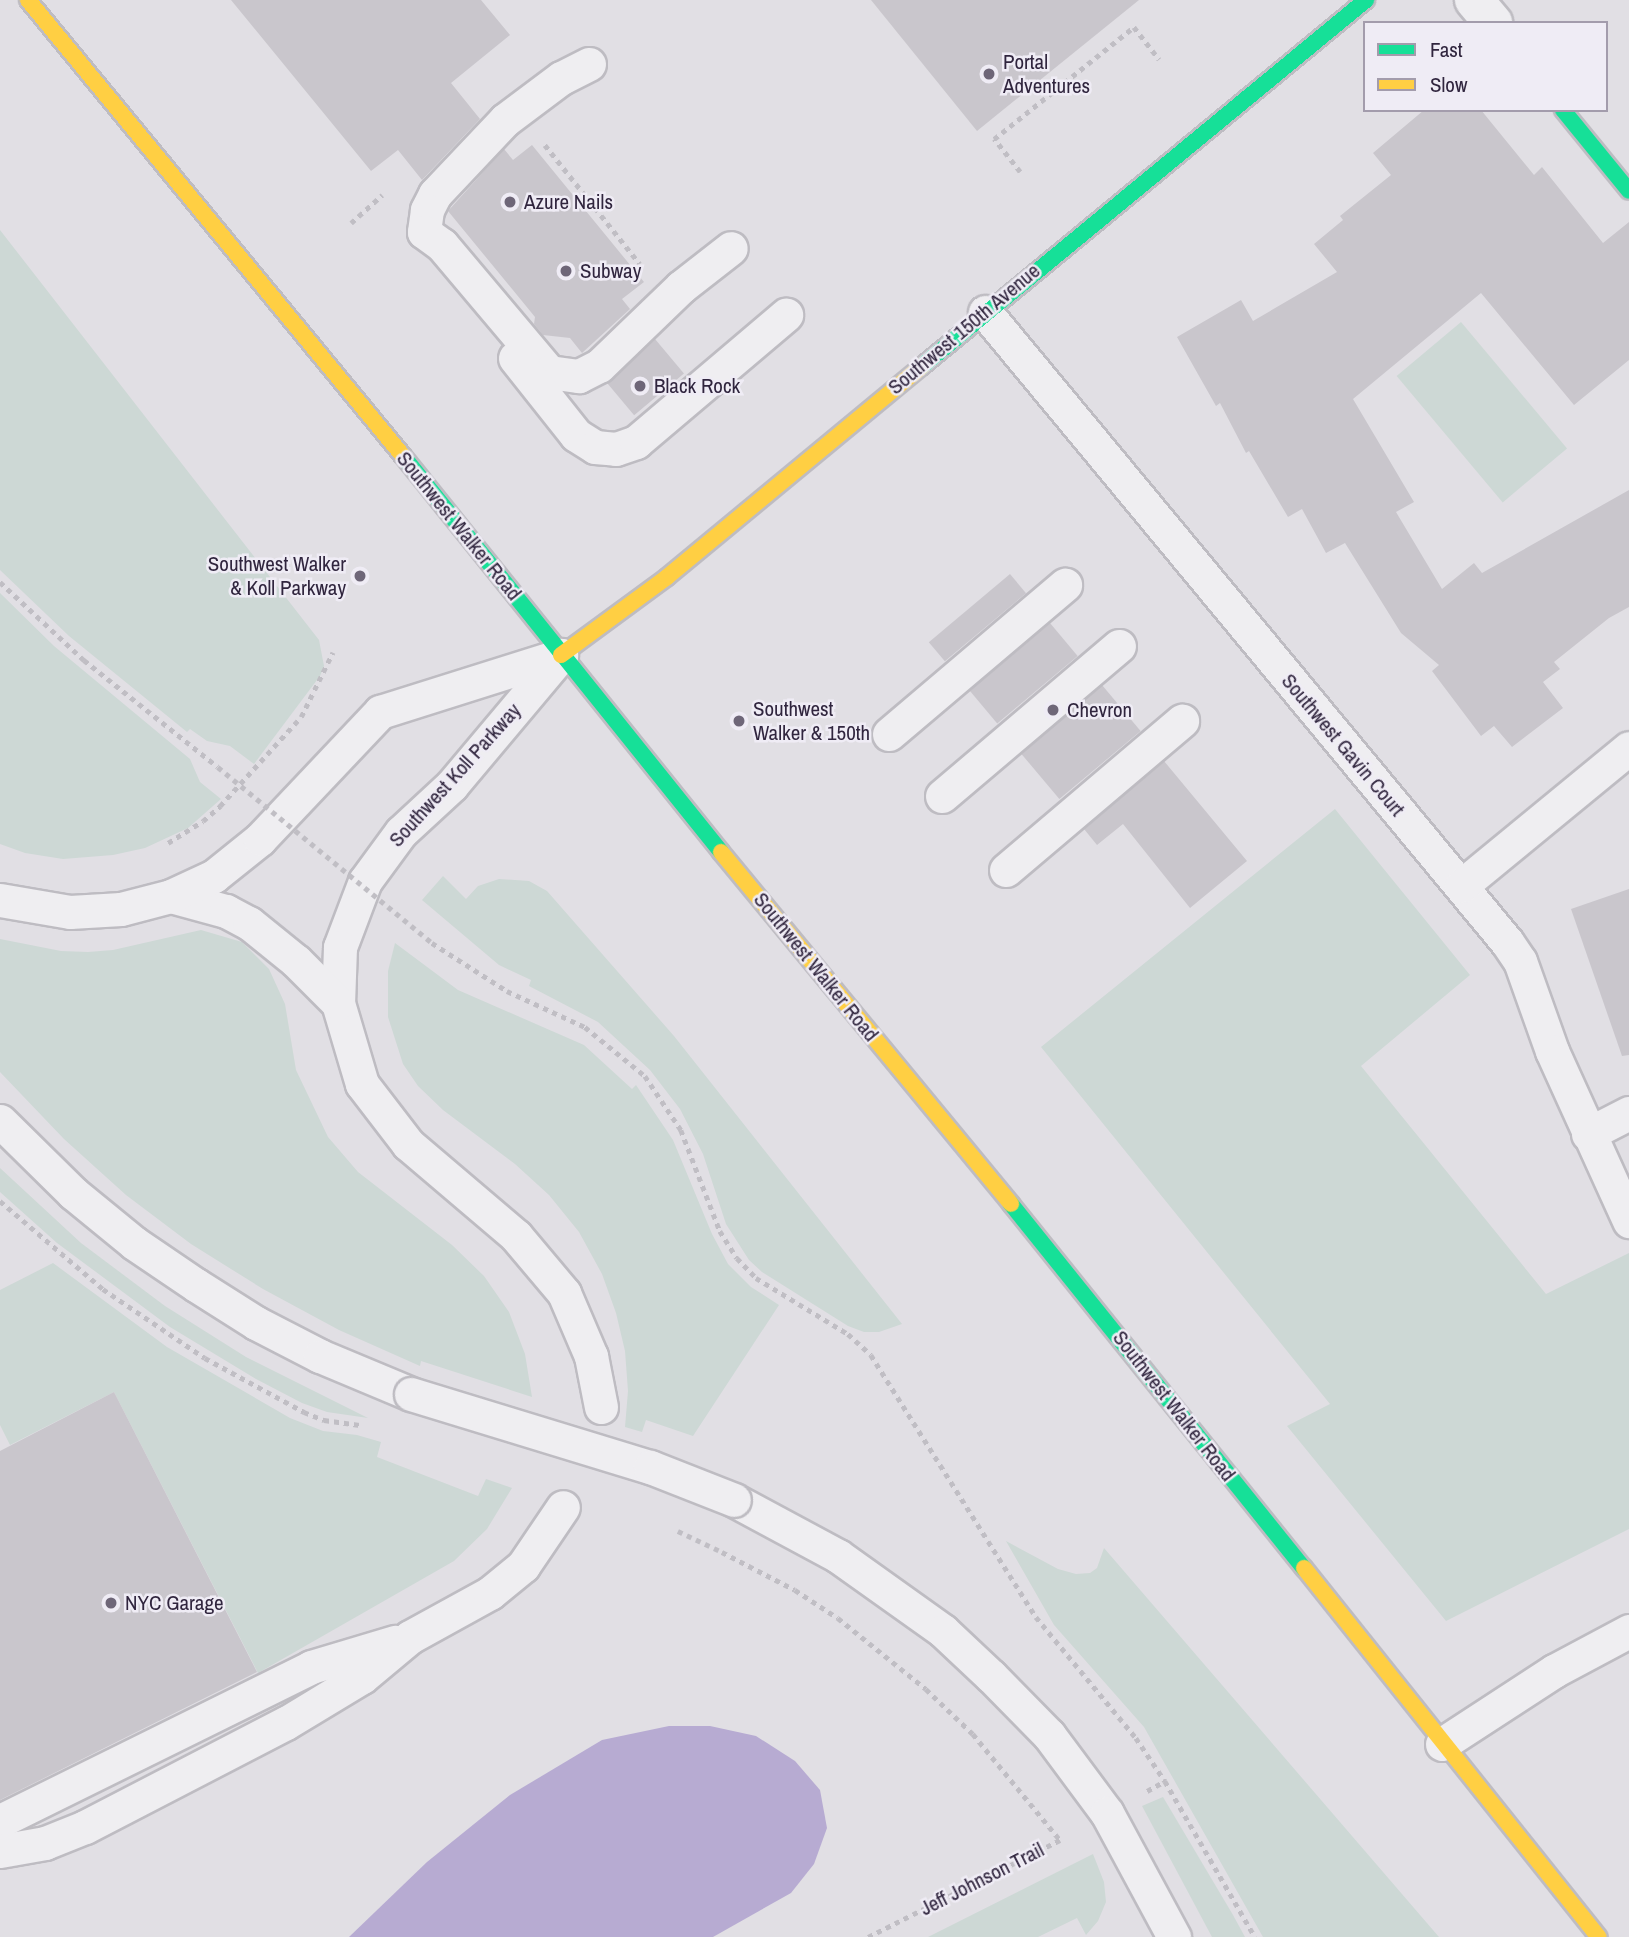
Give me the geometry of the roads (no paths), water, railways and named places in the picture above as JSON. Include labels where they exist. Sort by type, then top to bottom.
[{"type":"main road","name":"Southwest Walker Road","points":[[28,0],[1112,1327],[1442,1744],[1599,1937]]},
{"type":"main road","name":"Southwest 150th Avenue","points":[[561,655],[667,577],[1366,0]]},
{"type":"main road","points":[[1565,112],[1629,191]]},
{"type":"street","points":[[1474,0],[1491,21]]},
{"type":"lane","points":[[589,64],[561,78],[505,120],[435,194],[427,210],[424,232],[433,255],[576,435],[595,447],[616,449],[636,442],[786,315]]},
{"type":"lane","points":[[424,232],[442,245],[549,372],[579,376],[599,366],[669,299],[731,248]]},
{"type":"lane","name":"Southwest Gavin Court","points":[[985,312],[1461,886],[1520,961],[1552,1051],[1629,1222]]},
{"type":"lane","points":[[889,734],[1065,585]]},
{"type":"lane","points":[[942,796],[1119,646]]},
{"type":"lane","name":"Southwest Koll Parkway","points":[[0,900],[70,912],[121,909],[170,896],[214,876],[260,839],[380,712],[561,655]]},
{"type":"lane","name":"Southwest Koll Parkway","points":[[561,655],[452,785],[401,832],[365,881],[340,947],[338,1003],[362,1084],[408,1144],[516,1236],[564,1293],[591,1356],[601,1407]]},
{"type":"lane","points":[[1006,870],[1182,721]]},
{"type":"lane","points":[[1461,886],[1629,748]]},
{"type":"lane","points":[[170,896],[226,911],[249,923],[296,961],[338,1003]]},
{"type":"lane","points":[[1588,1134],[1629,1113]]},
{"type":"lane","points":[[0,1121],[73,1193],[134,1243],[256,1323],[320,1356],[411,1394],[650,1467],[734,1500],[838,1556],[943,1632],[1049,1735],[1107,1813],[1174,1937]]},
{"type":"lane","points":[[0,1851],[45,1843],[97,1822],[286,1723],[362,1677],[410,1637],[490,1593],[523,1566],[563,1507]]},
{"type":"lane","points":[[1442,1744],[1554,1671],[1629,1631]]},
{"type":"lane","points":[[0,1821],[152,1745],[222,1702],[311,1667],[410,1637]]},
{"type":"place","name":"Portal Adventures","points":[[989,74]]},
{"type":"place","name":"Azure Nails","points":[[510,202]]},
{"type":"place","name":"Subway","points":[[566,271]]},
{"type":"place","name":"Black Rock","points":[[640,386]]},
{"type":"place","name":"Southwest Walker & Koll Parkway","points":[[360,576]]},
{"type":"place","name":"Chevron","points":[[1053,710]]},
{"type":"place","name":"Southwest Walker & 150th","points":[[739,721]]},
{"type":"place","name":"NYC Garage","points":[[111,1603]]}]
